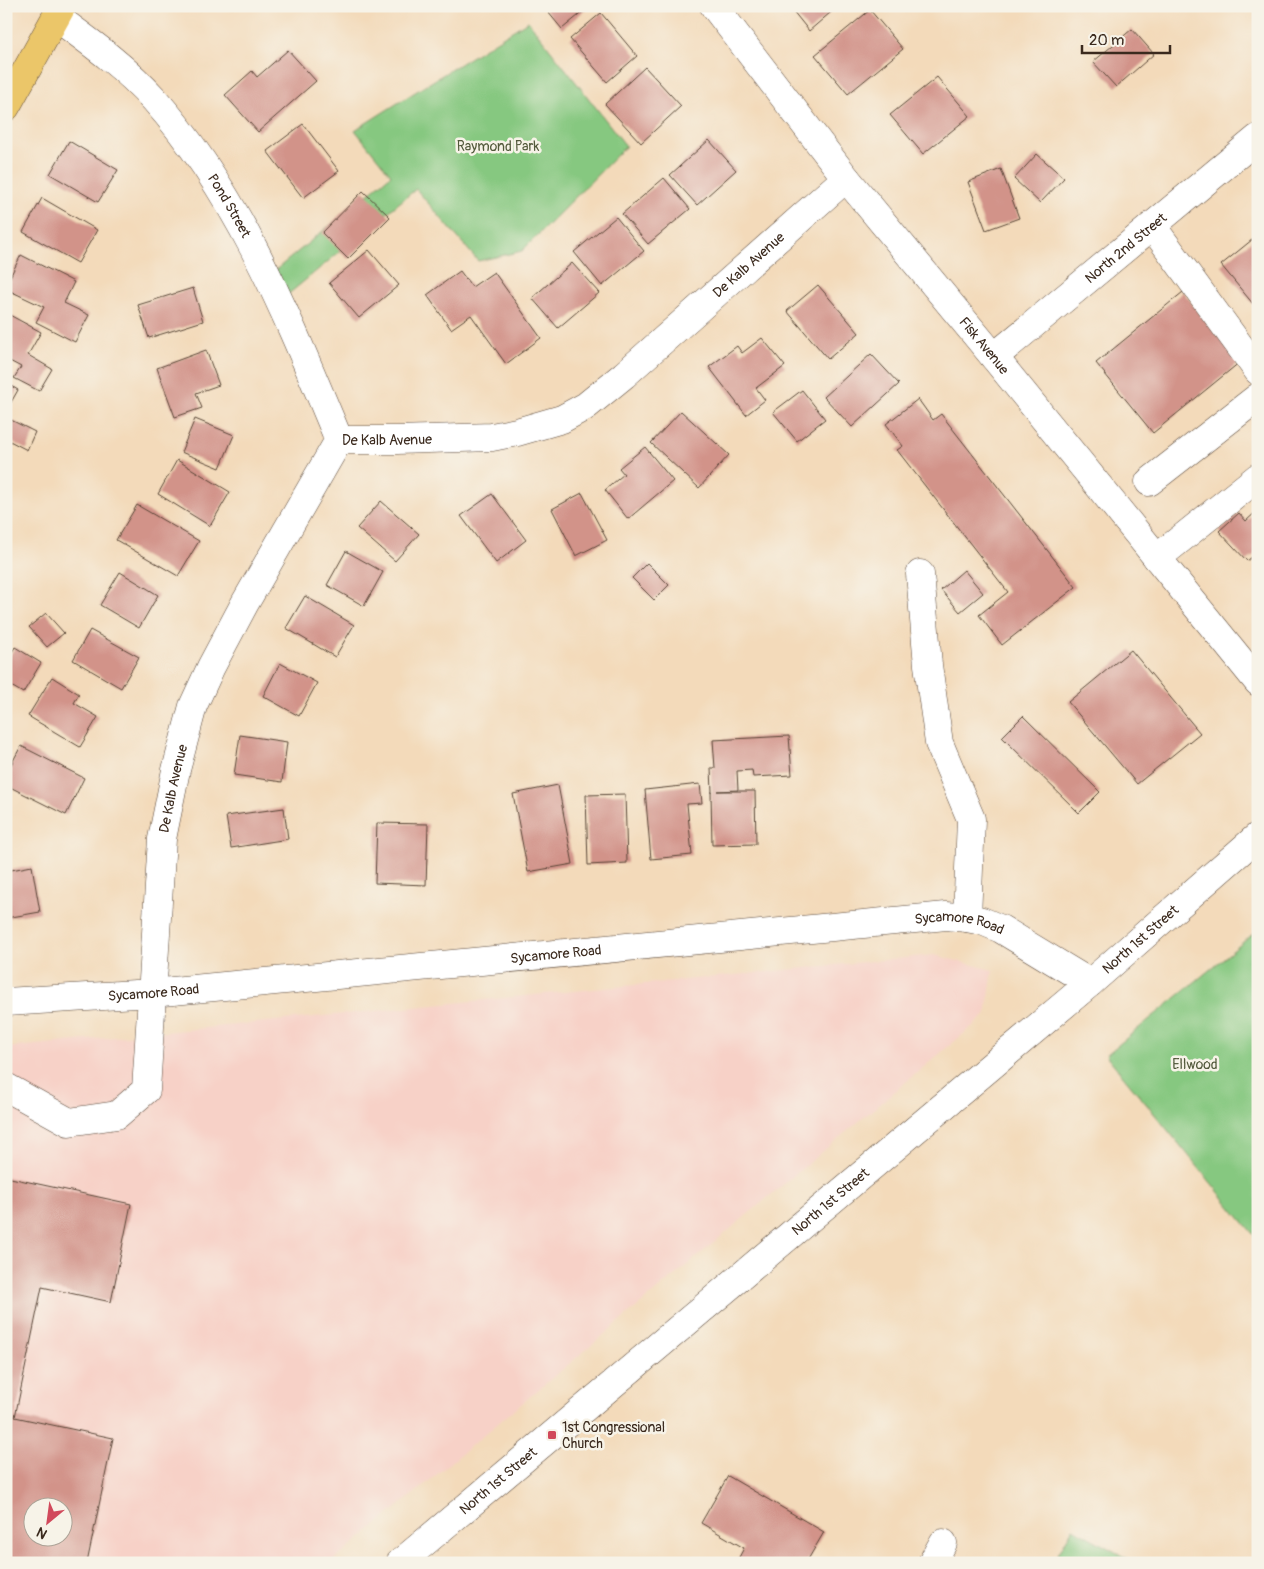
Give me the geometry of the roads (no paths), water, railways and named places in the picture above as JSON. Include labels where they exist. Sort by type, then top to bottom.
[{"type":"main road","points":[[6,106],[59,11]]},
{"type":"street","name":"Fisk Avenue","points":[[714,6],[846,178],[1258,682]]},
{"type":"street","name":"Pond Street","points":[[59,11],[153,98],[191,143],[234,212],[280,301],[339,440]]},
{"type":"street","name":"North 2nd Street","points":[[994,358],[1258,138]]},
{"type":"street","name":"De Kalb Avenue","points":[[6,1087],[69,1122],[117,1115],[146,1090],[162,839],[176,770],[194,706],[211,667],[339,440],[492,437],[562,419],[586,406],[624,375],[846,178]]},
{"type":"street","points":[[1152,226],[1258,371]]},
{"type":"street","points":[[1149,482],[1258,397]]},
{"type":"street","points":[[1156,558],[1258,477]]},
{"type":"street","points":[[920,574],[928,665],[939,743],[971,820],[967,918]]},
{"type":"street","name":"North 1st Street","points":[[400,1563],[1090,983],[1258,836]]},
{"type":"street","name":"Sycamore Road","points":[[6,1002],[152,993],[946,916],[982,921],[1001,929],[1090,983]]},
{"type":"place","name":"1st Congressional Church","points":[[552,1435]]},
{"type":"park label","name":"Raymond Park","points":[[498,146]]},
{"type":"park label","name":"Ellwood","points":[[1195,1064]]}]
